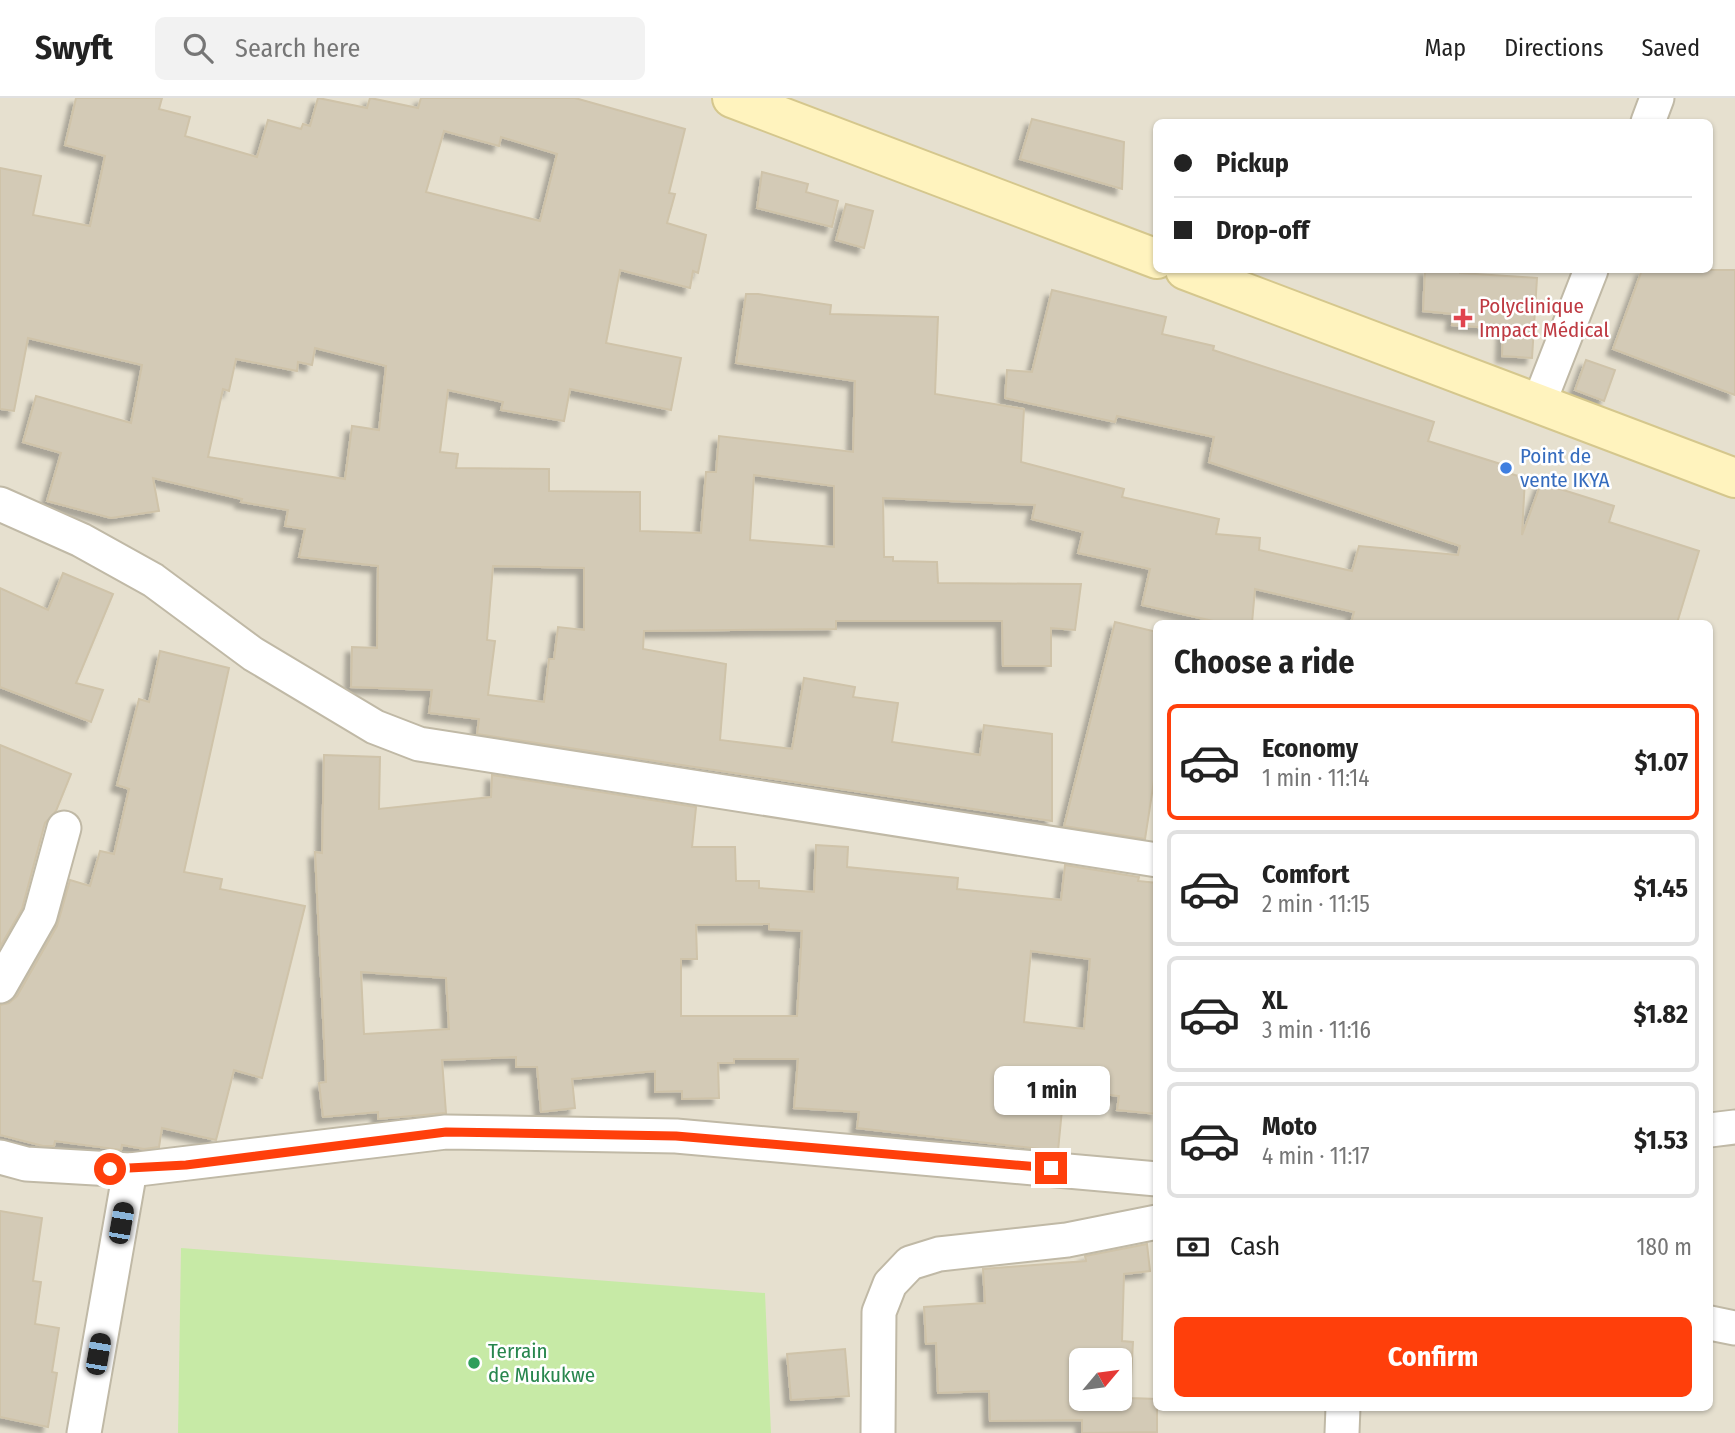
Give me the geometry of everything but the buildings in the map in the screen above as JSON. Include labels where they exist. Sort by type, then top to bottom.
[{"type":"street","points":[[732,98],[1153,257]]},
{"type":"street","points":[[1649,119],[1657,98]]},
{"type":"street","points":[[1193,273],[1735,478]]},
{"type":"street","points":[[1539,403],[1590,273]]},
{"type":"street","points":[[0,504],[81,540],[153,580],[253,654],[375,727],[419,744],[1153,859]]},
{"type":"street","points":[[0,986],[40,916],[64,828]]},
{"type":"street","points":[[1713,1130],[1735,1128]]},
{"type":"street","points":[[0,1157],[26,1164],[130,1170],[446,1132],[676,1136],[1153,1179]]},
{"type":"street","points":[[84,1433],[130,1170]]},
{"type":"street","points":[[878,1433],[879,1312],[890,1284],[910,1263],[939,1254],[1067,1240],[1153,1223]]},
{"type":"street","points":[[1713,1324],[1735,1328]]},
{"type":"street","points":[[1342,1433],[1343,1411]]},
{"type":"shaded area","points":[[0,98],[1735,98],[1735,1433],[0,1433]]},
{"type":"green space","name":"Terrain de Mukukwe","points":[[181,1248],[765,1293],[771,1433],[178,1433]]},
{"type":"place","name":"Polyclinique Impact Médical","points":[[1463,318]]},
{"type":"place","name":"Point de vente IKYA","points":[[1506,468]]},
{"type":"place","name":"Terrain de Mukukwe","points":[[474,1363]]},
{"type":"route","points":[[110,1169],[186,1165],[446,1132],[676,1136],[1051,1168]]}]
